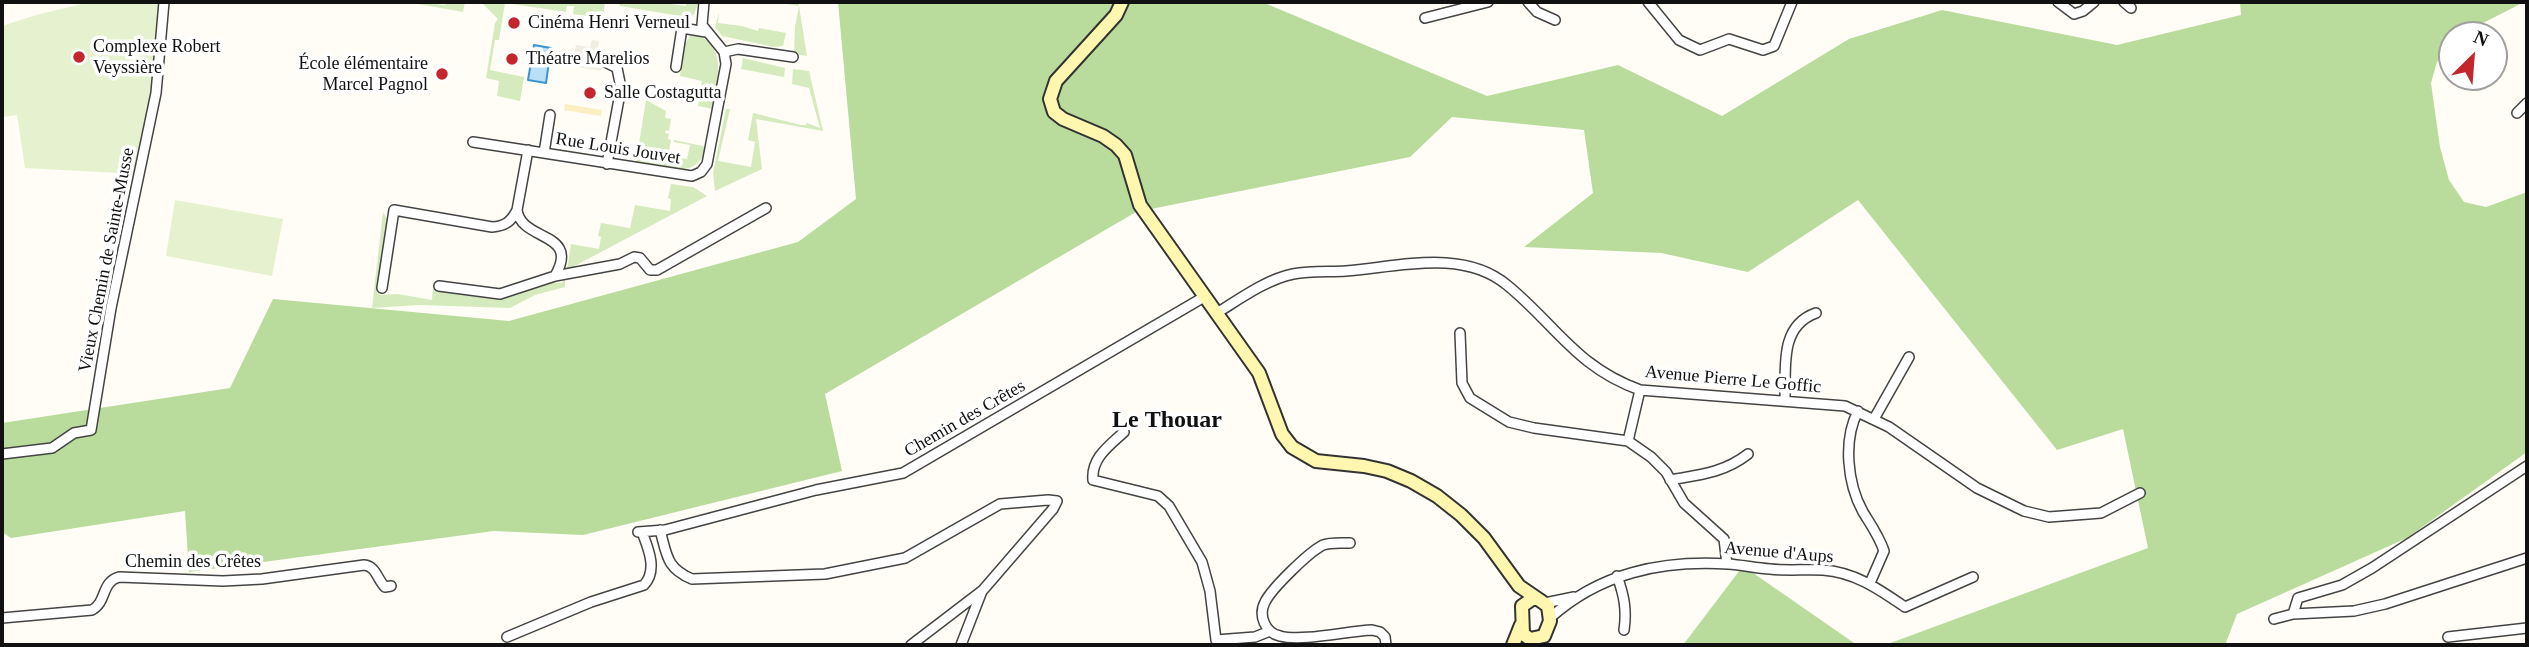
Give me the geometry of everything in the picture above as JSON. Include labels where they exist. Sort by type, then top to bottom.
[{"type":"street","name":"Vieux Chemin de Sainte-Musse","points":[[2,454],[52,448],[74,433],[91,430],[111,308],[156,93],[164,2]]},
{"type":"street","points":[[704,2],[702,25],[724,52],[738,49],[793,57]]},
{"type":"street","points":[[1122,2],[1116,15],[1056,81],[1051,99],[1055,112],[1063,120],[1103,136],[1125,155],[1140,205],[1259,373],[1282,434],[1292,447],[1317,461],[1387,471],[1437,496],[1461,514],[1484,538],[1519,586],[1542,601],[1550,611],[1549,645]]},
{"type":"street","points":[[1425,18],[1488,2]]},
{"type":"street","points":[[1528,2],[1537,12],[1555,20]]},
{"type":"street","points":[[1648,2],[1679,40],[1700,50],[1729,38],[1763,50],[1774,47],[1792,2]]},
{"type":"street","points":[[2058,2],[2074,14],[2094,2]]},
{"type":"street","points":[[676,67],[682,28],[706,32]]},
{"type":"street","name":"Rue Louis Jouvet","points":[[473,142],[692,176],[701,172],[707,164],[726,64],[724,52]]},
{"type":"street","points":[[603,61],[617,68],[621,88],[607,164]]},
{"type":"street","points":[[2516,113],[2527,103]]},
{"type":"street","points":[[544,153],[550,115]]},
{"type":"street","points":[[382,288],[394,210],[492,227],[507,223],[513,219],[517,210],[528,150]]},
{"type":"street","points":[[439,286],[500,294],[555,276],[620,264],[634,257],[640,258],[650,270],[657,270],[766,208]]},
{"type":"street","points":[[517,210],[518,220],[523,225],[545,235],[556,245],[560,260],[555,276]]},
{"type":"street","name":"Avenue Pierre Le Goffic","points":[[1217,313],[1251,292],[1291,275],[1405,264],[1473,267],[1506,283],[1591,366],[1619,383],[1640,390],[1845,406],[1874,419],[1977,488],[2024,511],[2049,517],[2101,513],[2140,493]]},
{"type":"street","name":"Chemin des Crêtes","points":[[508,638],[591,602],[644,585],[650,577],[651,567],[649,550],[640,532],[660,530],[816,490],[903,473],[1204,297]]},
{"type":"street","points":[[1785,400],[1789,338],[1802,318],[1816,313]]},
{"type":"street","points":[[1460,333],[1462,383],[1470,398],[1509,422],[1628,441],[1651,457],[1666,472],[1684,503],[1724,539],[1727,564]]},
{"type":"street","points":[[1874,419],[1909,357]]},
{"type":"street","points":[[1628,441],[1640,390]]},
{"type":"street","points":[[1858,411],[1849,435],[1851,474],[1862,510],[1879,537],[1884,551],[1870,583]]},
{"type":"street","points":[[1124,432],[1095,462],[1092,469],[1093,480],[1158,496],[1169,506],[1202,562],[1210,591],[1216,640],[1255,637],[1270,631]]},
{"type":"street","points":[[1670,480],[1710,474],[1738,462],[1748,454]]},
{"type":"street","points":[[2293,614],[2298,598],[2342,585],[2362,574],[2527,466]]},
{"type":"street","points":[[660,530],[669,562],[678,573],[692,579],[821,574],[905,558],[1000,504],[1057,501],[983,590],[911,645]]},
{"type":"street","points":[[1350,543],[1326,544],[1306,557],[1265,600],[1261,613],[1265,625],[1280,636],[1372,630],[1380,632],[1386,645]]},
{"type":"street","points":[[2274,619],[2293,614],[2354,611],[2385,604],[2527,558]]},
{"type":"street","name":"Avenue d'Aups","points":[[1542,601],[1574,597],[1617,576],[1649,567],[1727,564],[1772,570],[1826,570],[1870,583],[1905,607],[1973,577]]},
{"type":"street","name":"Chemin des Crêtes","points":[[2,618],[92,610],[99,606],[106,586],[119,577],[223,581],[262,579],[364,565],[370,566],[385,587],[391,586]]},
{"type":"street","points":[[1617,576],[1624,595],[1624,629]]},
{"type":"street","points":[[1519,586],[1526,640],[1544,636],[1549,625]]},
{"type":"street","points":[[961,645],[983,590]]},
{"type":"street","name":"Avenue d'Aups","points":[[1549,625],[1574,597]]},
{"type":"street","points":[[1522,606],[1527,601],[1542,601]]},
{"type":"street","points":[[2448,637],[2527,628]]},
{"type":"green space","name":"Complexe Robert Veyssière","points":[[90,2],[160,2],[153,92],[137,174],[25,168],[17,115],[2,117],[2,26]]},
{"type":"green space","points":[[446,2],[465,2],[463,12],[418,4],[445,5]]},
{"type":"green space","points":[[481,2],[605,2],[603,18],[573,14],[574,6],[567,6],[566,12],[505,3],[499,40],[495,40],[490,70],[524,77],[520,101],[497,96],[499,81],[486,78],[495,23],[498,19]]},
{"type":"green space","points":[[618,2],[686,6],[686,2],[698,2],[694,15],[686,17],[620,6]]},
{"type":"green space","points":[[774,2],[798,2],[799,6]]},
{"type":"green space","points":[[838,2],[1262,2],[1487,96],[1618,65],[1722,116],[1849,39],[1942,10],[2117,45],[2241,15],[2240,2],[2524,2],[2487,21],[2438,21],[2438,60],[2431,83],[2440,147],[2449,180],[2464,202],[2486,207],[2527,192],[2527,452],[2407,538],[2237,614],[2225,645],[1885,645],[2148,548],[2123,429],[2057,450],[1858,200],[1748,272],[1661,253],[1524,247],[1593,193],[1584,130],[1452,117],[1410,157],[1136,212],[825,394],[842,471],[583,535],[494,531],[189,572],[185,511],[11,538],[2,532],[2,423],[230,388],[273,299],[509,321],[798,242],[856,199]]},
{"type":"green space","points":[[799,6],[807,56],[794,54]]},
{"type":"green space","points":[[719,12],[718,23],[786,33],[783,46],[774,47],[722,36],[715,27]]},
{"type":"green space","points":[[698,35],[714,49],[717,58],[718,78],[713,109],[698,106],[702,81],[680,76],[684,47],[678,46],[679,43],[685,44],[690,36]]},
{"type":"green space","points":[[743,58],[785,68],[784,77],[741,69]]},
{"type":"green space","points":[[793,69],[809,71],[823,131],[756,119],[762,169],[715,191],[713,173],[726,109],[730,109],[718,161],[751,167],[755,142],[748,140],[753,113],[820,128],[809,88],[792,84]]},
{"type":"green space","points":[[646,100],[666,111],[665,118],[671,119],[669,131],[666,130],[665,133],[669,134],[668,139],[671,140],[668,156],[687,159],[690,145],[674,140],[705,148],[701,159],[695,165],[677,169],[636,162]]},
{"type":"green space","points":[[671,184],[693,187],[707,196],[567,270],[571,244],[599,249],[601,223],[630,228],[635,205],[670,211],[671,199],[668,198]]},
{"type":"green space","points":[[175,200],[283,219],[272,276],[166,256]]},
{"type":"green space","points":[[383,212],[387,219],[379,295],[398,294],[432,300],[433,288],[496,298],[548,282],[561,283],[565,280],[565,287],[535,295],[510,308],[420,305],[372,308]]},
{"type":"green space","points":[[1743,566],[1857,645],[1683,645]]},
{"type":"sand","points":[[565,104],[602,110],[601,116],[564,110]]},
{"type":"shaded area","points":[[592,40],[599,41],[598,48],[605,50],[601,71],[572,66],[576,45],[590,47]]},
{"type":"water","points":[[534,45],[551,48],[546,83],[528,80]]},
{"type":"place","name":"Cinéma Henri Verneul","points":[[514,23]]},
{"type":"place","name":"Complexe Robert Veyssière","points":[[79,57]]},
{"type":"place","name":"Théatre Marelios","points":[[512,59]]},
{"type":"place","name":"École élémentaire Marcel Pagnol","points":[[442,74]]},
{"type":"place","name":"Salle Costagutta","points":[[590,93]]},
{"type":"district","name":"Le Thouar","points":[[1167,421]]}]
